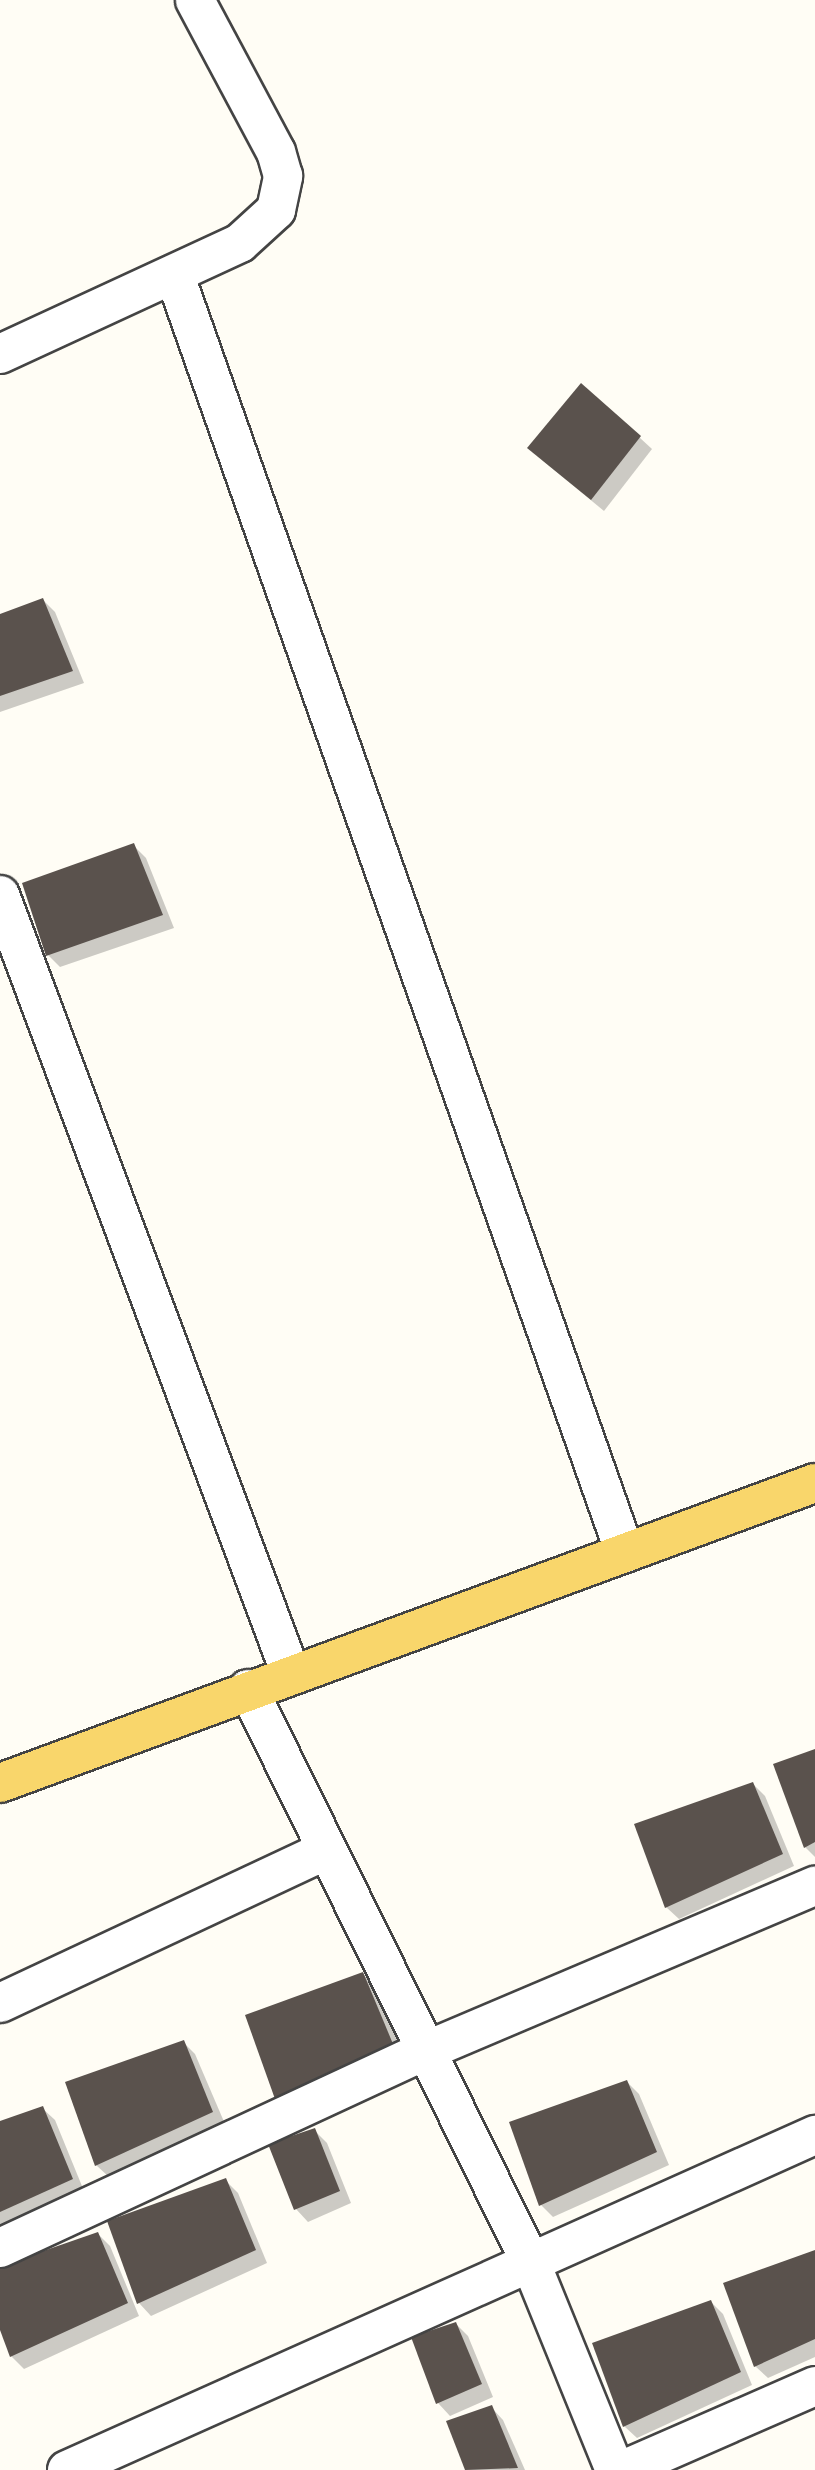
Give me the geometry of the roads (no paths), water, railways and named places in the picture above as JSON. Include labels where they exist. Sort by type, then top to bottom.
[{"type":"main road","points":[[0,1783],[248,1689],[815,1483]]},
{"type":"street","points":[[0,354],[175,276],[263,226],[283,193],[276,152],[195,0]]},
{"type":"street","points":[[175,276],[625,1553]]},
{"type":"street","points":[[0,895],[291,1674]]},
{"type":"street","points":[[248,1689],[423,2052],[530,2261],[614,2470]]},
{"type":"street","points":[[0,2003],[325,1851]]},
{"type":"street","points":[[0,2248],[423,2052],[815,1886]]},
{"type":"street","points":[[67,2470],[815,2135]]},
{"type":"street","points":[[623,2470],[815,2386]]}]
